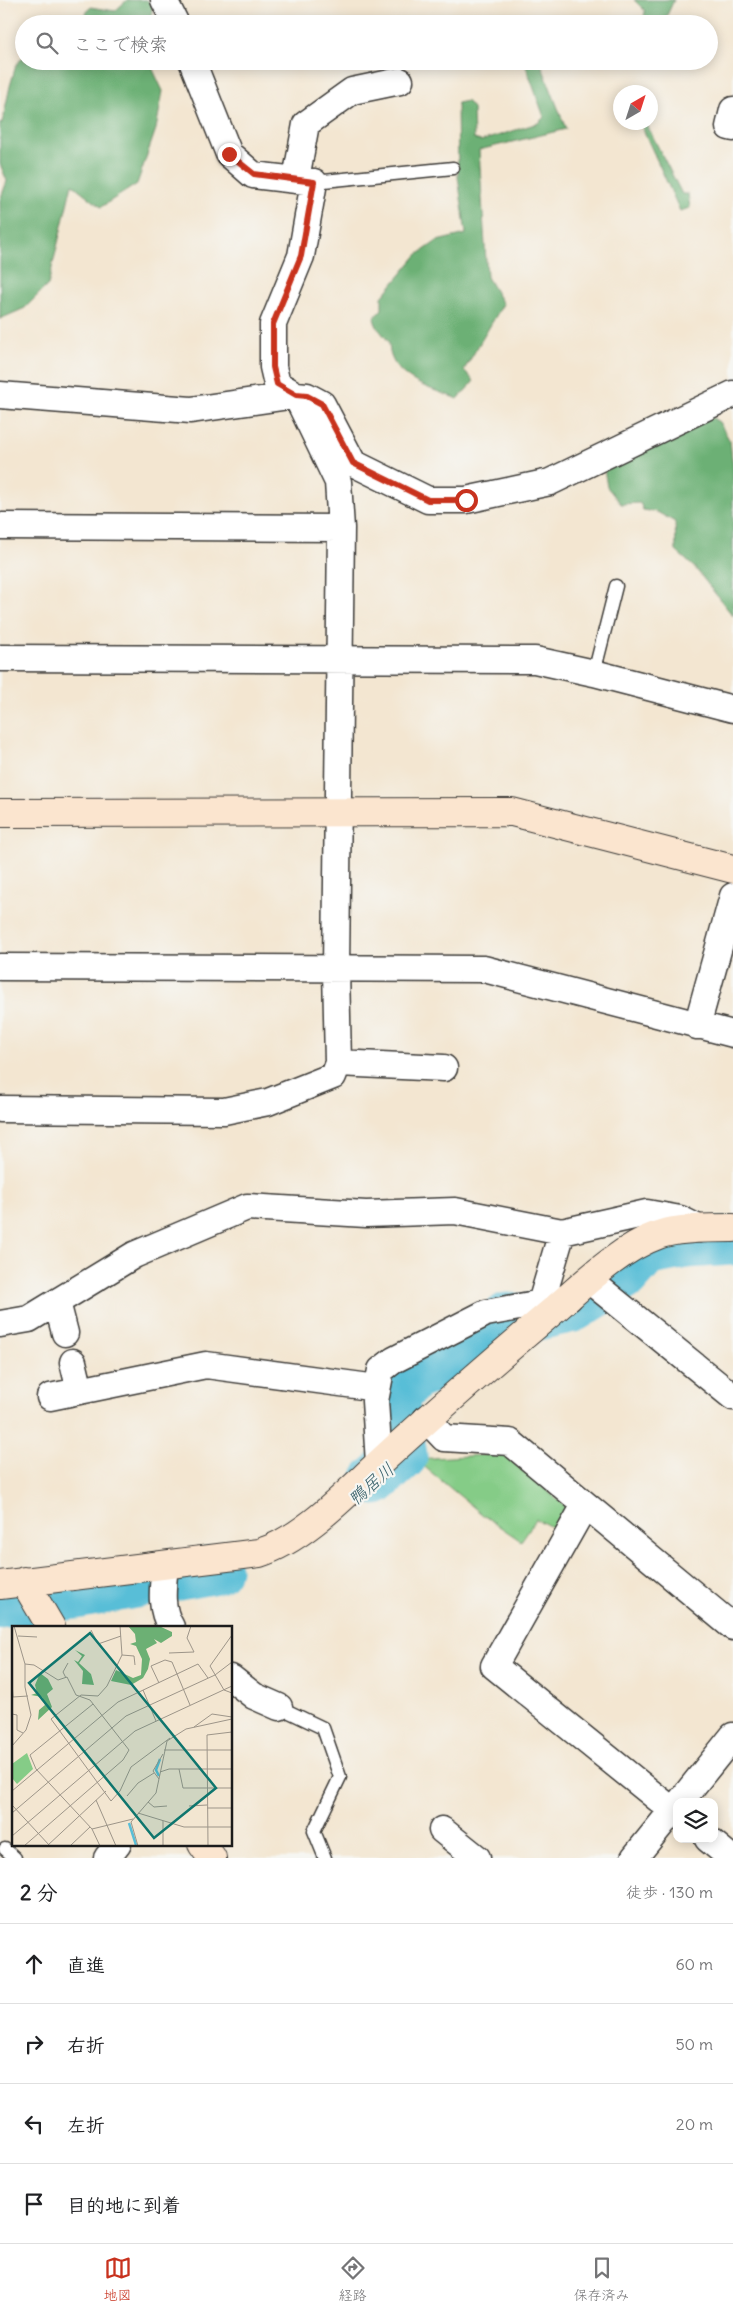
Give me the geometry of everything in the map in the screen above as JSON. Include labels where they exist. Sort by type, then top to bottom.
[{"type":"street","points":[[164,0],[172,15]]},
{"type":"street","points":[[196,70],[229,154],[254,174],[305,181]]},
{"type":"street","points":[[0,1109],[224,1111],[268,1102],[333,1076],[338,1063],[336,969],[339,814],[338,659],[341,528],[338,482],[296,395],[277,384],[273,367],[273,324],[301,256],[306,124],[352,91],[400,81]]},
{"type":"street","points":[[733,110],[729,127],[733,128]]},
{"type":"street","points":[[0,394],[191,410],[296,395],[307,396],[322,404],[353,463],[428,500],[466,500],[550,482],[733,394]]},
{"type":"street","points":[[0,526],[341,528]]},
{"type":"street","points":[[0,658],[535,660],[594,673],[733,710]]},
{"type":"street","points":[[0,813],[339,814],[512,812],[733,868]]},
{"type":"street","points":[[697,1026],[733,896]]},
{"type":"street","points":[[0,967],[484,969],[733,1034]]},
{"type":"street","points":[[338,1063],[444,1068]]},
{"type":"street","points":[[0,1324],[29,1319],[134,1255],[247,1207],[366,1214],[455,1211],[562,1232],[647,1214],[680,1220],[700,1229]]},
{"type":"street","points":[[12,1583],[259,1553],[275,1548],[288,1541],[337,1502],[426,1419],[589,1280],[633,1247],[659,1234],[700,1229],[733,1228]]},
{"type":"street","points":[[541,1303],[562,1232]]},
{"type":"street","points":[[589,1280],[733,1397]]},
{"type":"street","points":[[379,1463],[375,1401],[381,1370],[394,1360],[486,1313],[569,1298]]},
{"type":"street","points":[[57,1302],[65,1333]]},
{"type":"street","points":[[73,1362],[80,1391]]},
{"type":"street","points":[[50,1397],[206,1365],[378,1388]]},
{"type":"street","points":[[426,1419],[444,1438],[510,1442],[733,1627]]},
{"type":"street","points":[[586,1505],[494,1666],[673,1806]]},
{"type":"street","points":[[165,1565],[162,1603],[170,1626]]},
{"type":"street","points":[[12,1583],[50,1626]]},
{"type":"street","points":[[232,1679],[254,1696],[279,1707]]},
{"type":"street","points":[[684,1798],[733,1736]]},
{"type":"street","points":[[634,1858],[673,1812]]},
{"type":"street","points":[[442,1830],[477,1858]]},
{"type":"street","points":[[713,1843],[731,1858]]},
{"type":"street","points":[[107,1858],[116,1846]]},
{"type":"street","points":[[203,1846],[212,1858]]},
{"type":"lane","points":[[305,181],[452,168]]},
{"type":"lane","points":[[594,673],[616,586]]},
{"type":"lane","points":[[279,1707],[323,1728],[340,1777],[314,1831],[325,1858]]},
{"type":"lane","points":[[4,1850],[15,1858]]},
{"type":"green space","points":[[127,0],[147,0],[153,6],[151,15],[85,15],[90,7],[115,11]]},
{"type":"green space","points":[[634,0],[674,0],[667,15],[644,15],[645,11]]},
{"type":"green space","points":[[15,68],[153,70],[163,91],[156,129],[137,184],[101,207],[72,184],[48,285],[25,308],[0,319],[0,200],[7,181],[0,164],[0,123],[2,123]]},
{"type":"green space","points":[[527,70],[543,70],[566,129],[479,150],[487,277],[503,304],[464,370],[474,381],[458,399],[419,384],[402,372],[390,354],[388,341],[378,328],[374,318],[382,309],[382,297],[417,255],[437,241],[466,234],[458,177],[457,103],[467,101],[473,108],[474,139],[481,141],[538,123],[544,117]]},
{"type":"green space","points":[[643,130],[650,130],[682,194],[688,194],[690,208],[680,211]]},
{"type":"green space","points":[[708,415],[719,422],[730,441],[733,468],[733,616],[695,568],[676,551],[675,522],[657,512],[643,510],[640,503],[621,504],[607,487],[604,469]]},
{"type":"green space","points":[[503,1454],[568,1508],[559,1531],[536,1519],[521,1541],[483,1515],[415,1459]]},
{"type":"waterway","name":"鴨居川","points":[[375,1481],[403,1456],[394,1398],[412,1377],[467,1355],[507,1317],[529,1318],[573,1308],[625,1276],[646,1252],[687,1244],[733,1241]]},
{"type":"waterway","name":"鴨居川","points":[[0,1604],[76,1595],[217,1569]]},
{"type":"route","points":[[229,154],[254,174],[314,182],[301,256],[273,324],[273,367],[277,384],[296,395],[307,396],[322,404],[353,463],[428,500],[466,500]]}]
